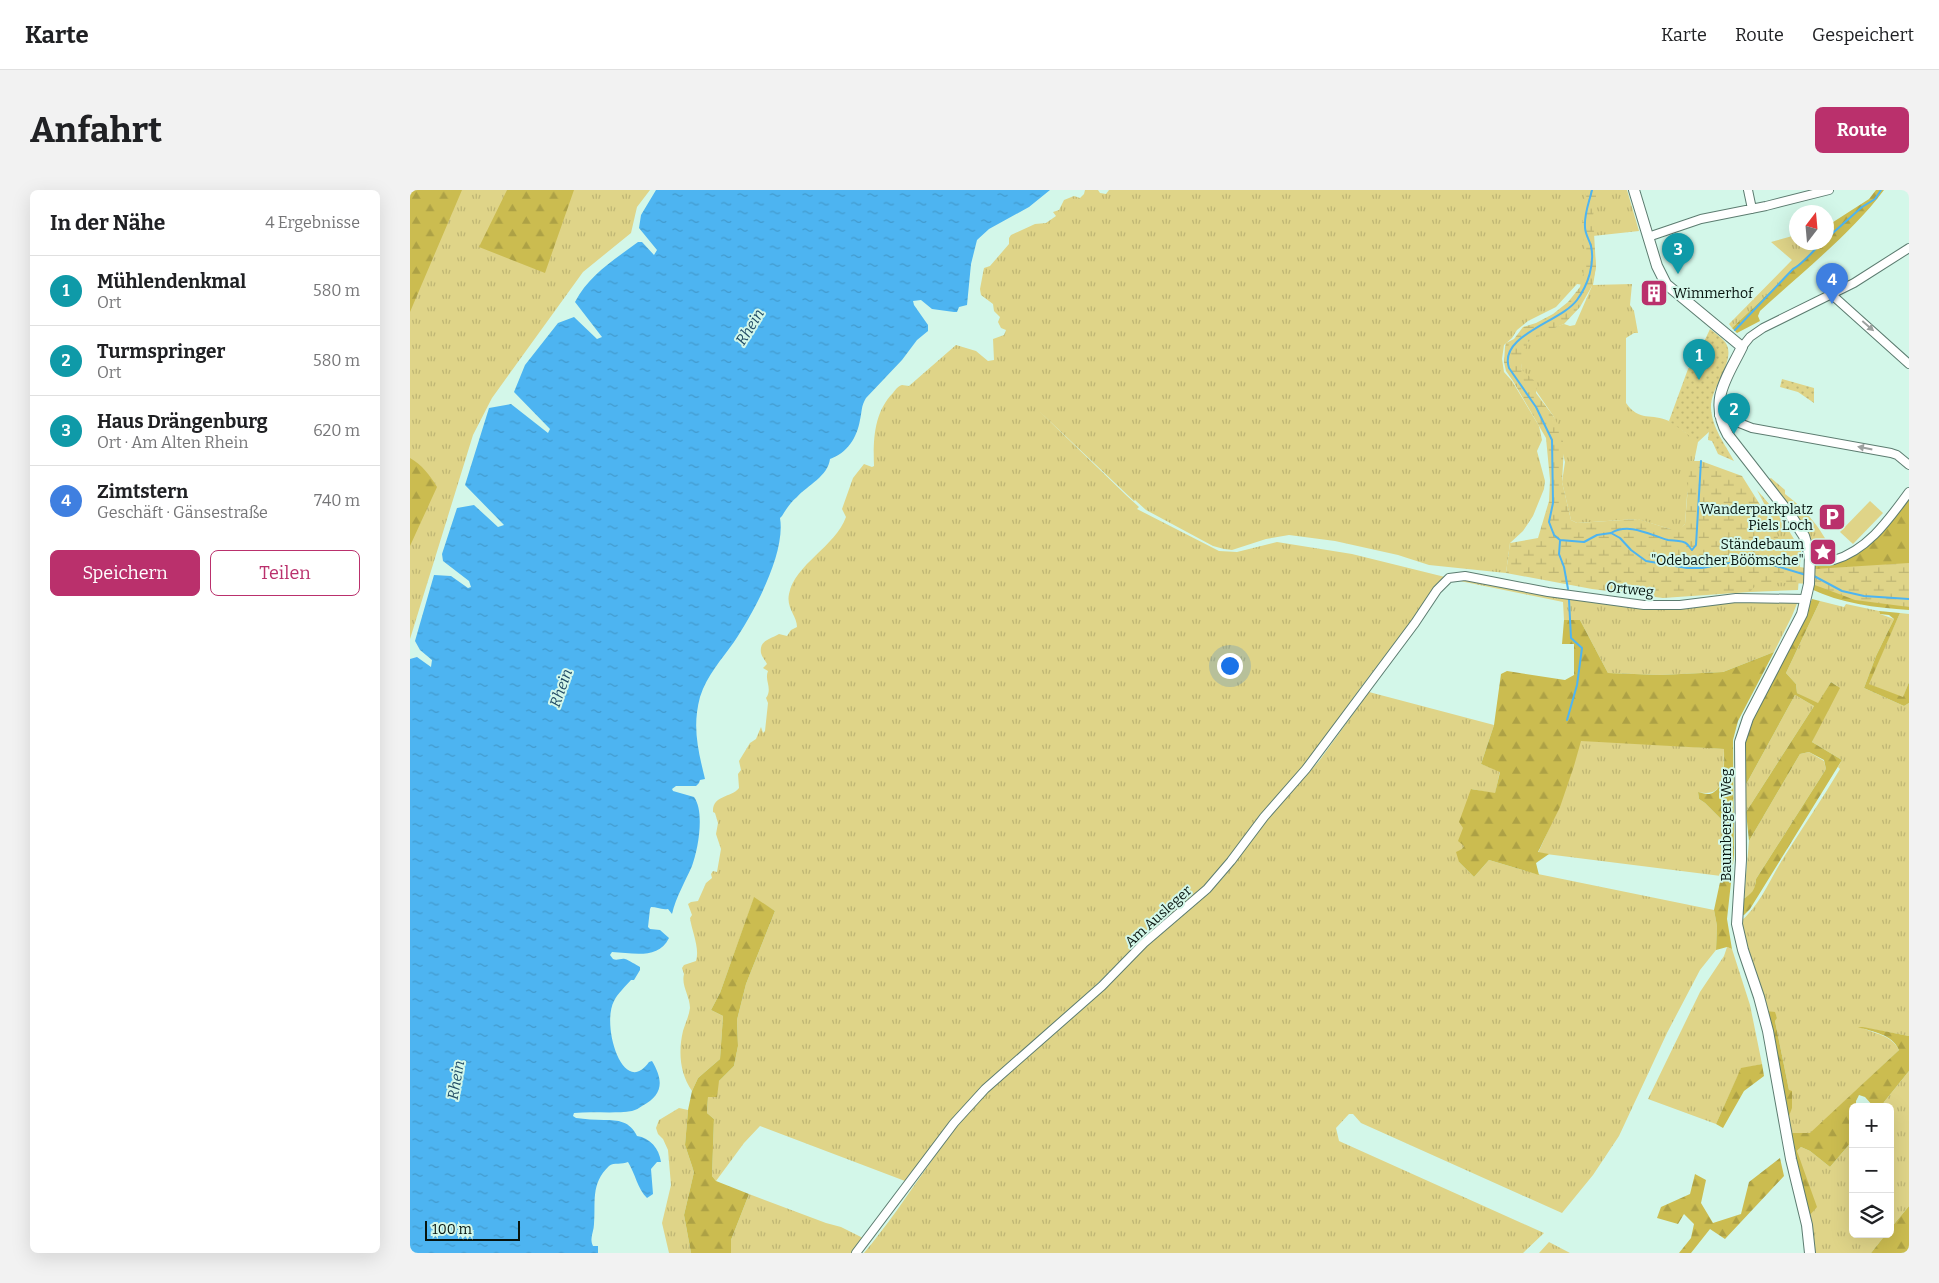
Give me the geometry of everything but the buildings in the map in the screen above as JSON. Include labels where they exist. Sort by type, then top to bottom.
[{"type":"street","points":[[1634,190],[1648,237],[1666,284],[1742,347]]},
{"type":"street","points":[[1748,190],[1752,209]]},
{"type":"street","points":[[1648,237],[1701,220],[1829,190]]},
{"type":"street","points":[[1909,248],[1867,276],[1758,331],[1742,347],[1720,393],[1719,415],[1752,428],[1891,453],[1897,455],[1909,465]]},
{"type":"street","points":[[1831,294],[1909,364]]},
{"type":"street","name":"Baumberger Weg","points":[[1719,415],[1728,435],[1799,527],[1808,545],[1810,563],[1809,584],[1800,619],[1748,718],[1742,734],[1739,754],[1741,860],[1737,924],[1768,1031],[1791,1159],[1807,1225],[1810,1253]]},
{"type":"street","points":[[1810,563],[1833,561],[1867,542],[1888,520],[1909,492]]},
{"type":"street","name":"Ortweg","points":[[1453,577],[1471,577],[1555,593],[1644,604],[1680,605],[1736,598],[1806,599]]},
{"type":"street","name":"Am Ausleger","points":[[856,1253],[970,1104],[1102,986],[1144,943],[1190,904],[1219,876],[1264,817],[1327,743],[1437,590],[1444,582],[1453,577]]},
{"type":"green space","points":[[410,190],[650,190],[637,207],[631,233],[583,272],[492,398],[473,435],[410,639]]},
{"type":"green space","points":[[410,190],[462,190],[410,312]]},
{"type":"green space","points":[[507,190],[574,190],[545,273],[479,247]]},
{"type":"green space","points":[[1085,190],[1098,190],[1100,193],[1106,194],[1109,190],[1627,190],[1639,231],[1593,236],[1596,267],[1593,285],[1632,284],[1630,305],[1634,311],[1638,333],[1634,333],[1626,338],[1626,403],[1636,413],[1669,421],[1686,433],[1690,423],[1710,431],[1698,442],[1687,496],[1685,524],[1680,530],[1670,529],[1637,519],[1577,523],[1571,520],[1562,482],[1565,462],[1554,417],[1521,369],[1526,344],[1545,331],[1564,324],[1575,325],[1592,286],[1577,284],[1556,307],[1528,321],[1504,345],[1502,359],[1504,372],[1512,381],[1539,426],[1542,440],[1537,451],[1545,481],[1544,489],[1533,516],[1523,531],[1510,543],[1506,573],[1429,565],[1398,555],[1335,541],[1289,535],[1266,539],[1232,550],[1213,546],[1146,510],[1134,501],[1037,409],[1139,507],[1137,509],[1219,551],[1237,552],[1277,542],[1352,554],[1445,577],[1434,588],[1316,750],[1204,887],[1155,928],[1072,1008],[983,1086],[951,1121],[905,1181],[760,1126],[744,1143],[716,1181],[712,1176],[714,1119],[707,1113],[708,1097],[719,1081],[734,1066],[738,1046],[737,1020],[746,984],[775,911],[754,898],[720,993],[711,1010],[723,1016],[720,1059],[698,1078],[692,1091],[685,1077],[680,1055],[683,1031],[690,1008],[682,968],[684,965],[696,961],[697,956],[690,918],[692,915],[688,904],[698,901],[706,883],[712,878],[711,874],[713,871],[717,872],[721,849],[716,834],[718,823],[713,812],[714,806],[716,802],[739,788],[738,774],[741,770],[739,761],[750,743],[756,739],[761,727],[763,733],[765,731],[768,703],[766,698],[769,688],[768,671],[763,668],[767,664],[761,653],[762,645],[766,640],[779,634],[787,636],[791,630],[797,627],[788,599],[793,583],[807,564],[841,528],[846,517],[842,509],[853,478],[864,464],[874,466],[876,427],[878,418],[887,401],[898,387],[902,385],[909,386],[956,345],[976,351],[988,361],[994,360],[993,339],[1004,335],[1006,330],[1001,328],[998,322],[1000,317],[994,311],[993,304],[981,295],[980,289],[984,268],[990,266],[1009,244],[1011,235],[1035,224],[1046,223],[1056,216],[1053,212],[1059,210],[1064,200],[1074,196],[1080,198]]},
{"type":"green space","points":[[1586,190],[1597,190],[1593,216],[1596,267],[1592,286],[1580,307],[1564,324],[1528,342],[1521,369],[1537,383],[1536,393],[1554,417],[1560,429],[1564,446],[1562,482],[1571,520],[1577,523],[1638,519],[1670,529],[1680,529],[1685,524],[1690,461],[1701,461],[1742,476],[1778,537],[1774,555],[1778,564],[1814,569],[1909,563],[1909,607],[1855,600],[1812,584],[1764,582],[1756,585],[1750,592],[1663,598],[1592,589],[1506,573],[1510,543],[1538,538],[1549,501],[1550,480],[1546,438],[1506,371],[1504,362],[1505,347],[1506,343],[1514,339],[1523,327],[1553,314],[1568,302],[1580,287],[1585,266],[1582,225]]},
{"type":"green space","points":[[1876,190],[1884,190],[1857,222],[1834,244],[1834,222],[1869,199]]},
{"type":"green space","points":[[1789,237],[1789,250],[1814,250],[1732,328],[1729,324],[1792,260],[1771,242]]},
{"type":"green space","points":[[1814,250],[1828,250],[1760,311],[1758,316],[1760,321],[1737,333],[1732,328]]},
{"type":"green space","points":[[1710,329],[1725,342],[1728,349],[1726,365],[1715,391],[1711,408],[1716,429],[1734,461],[1718,454],[1712,441],[1708,440],[1709,431],[1700,430],[1698,442],[1669,421],[1688,369],[1696,359]]},
{"type":"green space","points":[[1782,379],[1814,388],[1814,403],[1798,392],[1780,387]]},
{"type":"green space","points":[[410,458],[432,478],[437,487],[410,546]]},
{"type":"green space","points":[[1753,461],[1769,479],[1771,478],[1785,490],[1785,494],[1811,518],[1831,548],[1828,550],[1830,553],[1833,552],[1833,556],[1830,558],[1815,554]]},
{"type":"green space","points":[[1757,490],[1782,519],[1801,551],[1798,590],[1750,592],[1747,571],[1777,528]]},
{"type":"green space","points":[[1909,496],[1909,610],[1858,604],[1834,598],[1811,589],[1813,566],[1840,562],[1856,553]]},
{"type":"green space","points":[[1870,501],[1883,513],[1853,544],[1840,532]]},
{"type":"green space","points":[[1462,579],[1643,608],[1662,609],[1736,602],[1798,601],[1774,652],[1723,672],[1660,675],[1608,673],[1580,620],[1564,620],[1563,602],[1455,580]]},
{"type":"green space","points":[[1812,599],[1820,601],[1786,673],[1796,684],[1797,693],[1818,703],[1831,682],[1840,688],[1812,742],[1842,760],[1750,909],[1740,916],[1742,900],[1752,891],[1756,879],[1826,769],[1824,760],[1809,752],[1800,754],[1749,841],[1746,812],[1814,706],[1795,695],[1743,790],[1745,734]]},
{"type":"green space","points":[[1820,601],[1844,607],[1846,604],[1879,611],[1880,614],[1894,619],[1876,656],[1864,688],[1904,706],[1909,703],[1909,1036],[1860,1027],[1882,1035],[1892,1041],[1899,1050],[1810,1134],[1791,1133],[1786,1115],[1789,1090],[1775,1021],[1777,1017],[1766,1011],[1739,923],[1759,900],[1840,769],[1838,767],[1842,760],[1812,742],[1837,686],[1831,682],[1818,704],[1797,693],[1796,684],[1786,673]]},
{"type":"green space","points":[[1879,611],[1900,613],[1869,684],[1903,697],[1909,682],[1909,703],[1904,706],[1864,688],[1876,656],[1894,619],[1889,615],[1880,614]]},
{"type":"green space","points":[[1900,613],[1909,614],[1909,682],[1903,698],[1868,684]]},
{"type":"green space","points":[[1564,620],[1580,620],[1608,673],[1660,675],[1723,672],[1774,652],[1738,721],[1733,740],[1734,855],[1727,919],[1732,949],[1727,947],[1716,950],[1717,926],[1714,910],[1728,845],[1728,826],[1699,799],[1698,792],[1710,794],[1718,789],[1724,772],[1724,749],[1581,741],[1560,807],[1538,852],[1549,854],[1536,863],[1539,875],[1489,860],[1474,877],[1459,862],[1456,852],[1464,846],[1458,841],[1463,828],[1459,822],[1471,789],[1495,793],[1500,772],[1481,764],[1494,725],[1501,674],[1507,671],[1565,680],[1574,675],[1574,644],[1562,644]]},
{"type":"green space","points":[[1369,692],[1494,725],[1481,764],[1500,771],[1495,794],[1472,789],[1463,827],[1464,846],[1459,862],[1474,877],[1489,860],[1533,873],[1714,910],[1717,926],[1716,950],[1700,970],[1667,1033],[1619,1136],[1593,1175],[1562,1213],[1361,1123],[1353,1114],[1349,1114],[1336,1128],[1339,1141],[1544,1233],[1523,1253],[864,1253],[895,1213],[939,1150],[988,1091],[1106,987],[1147,946],[1222,879],[1267,820],[1319,761]]},
{"type":"green space","points":[[1795,695],[1814,706],[1746,812],[1743,790]]},
{"type":"green space","points":[[1590,740],[1724,749],[1722,781],[1719,787],[1715,791],[1708,793],[1698,792],[1699,799],[1728,826],[1728,845],[1721,876],[1538,853],[1567,784],[1580,741]]},
{"type":"green space","points":[[1809,752],[1824,761],[1826,769],[1756,879],[1753,891],[1744,898],[1749,841],[1800,754]]},
{"type":"green space","points":[[754,897],[775,911],[746,984],[737,1020],[738,1046],[734,1066],[719,1081],[717,1097],[708,1097],[707,1113],[714,1119],[712,1176],[716,1181],[749,1194],[731,1240],[731,1253],[691,1253],[684,1215],[694,1172],[685,1145],[688,1110],[692,1091],[698,1078],[720,1059],[723,1016],[711,1010],[720,993]]},
{"type":"green space","points":[[1727,947],[1732,949],[1750,1005],[1762,1064],[1741,1069],[1716,1124],[1648,1099],[1700,992],[1724,956]]},
{"type":"green space","points":[[1766,1011],[1775,1012],[1777,1018],[1775,1021],[1789,1090],[1792,1091],[1792,1108],[1789,1116],[1786,1115]]},
{"type":"green space","points":[[1858,1027],[1909,1036],[1909,1071],[1884,1103],[1870,1103],[1865,1097],[1859,1095],[1856,1103],[1849,1103],[1849,1145],[1830,1167],[1810,1151],[1801,1147],[1797,1151],[1817,1207],[1808,1217],[1791,1133],[1810,1133],[1899,1050],[1892,1040],[1876,1032]]},
{"type":"green space","points":[[1762,1064],[1764,1076],[1744,1091],[1723,1128],[1716,1124],[1741,1068]]},
{"type":"green space","points":[[1909,1071],[1909,1206],[1894,1224],[1894,1103],[1884,1102]]},
{"type":"green space","points":[[679,1108],[688,1110],[685,1145],[694,1172],[684,1215],[691,1253],[669,1253],[662,1223],[671,1185],[668,1150],[656,1128],[659,1120]]},
{"type":"green space","points":[[1849,1145],[1849,1238],[1883,1238],[1871,1253],[1813,1253],[1797,1151],[1801,1147],[1810,1151],[1830,1167]]},
{"type":"green space","points":[[1780,1158],[1784,1176],[1725,1239],[1710,1229],[1691,1253],[1679,1253],[1691,1238],[1694,1224],[1684,1214],[1678,1224],[1657,1218],[1661,1207],[1690,1194],[1695,1174],[1706,1180],[1701,1203],[1713,1223],[1741,1214],[1749,1182]]},
{"type":"green space","points":[[749,1194],[841,1227],[863,1238],[852,1253],[731,1253],[731,1240]]},
{"type":"green space","points":[[1909,1206],[1909,1253],[1871,1253],[1883,1238],[1894,1238],[1894,1224]]},
{"type":"green space","points":[[1549,1242],[1570,1253],[1539,1253]]},
{"type":"water","name":"Rhein","points":[[656,190],[1050,190],[1029,207],[989,229],[977,240],[971,264],[967,305],[959,307],[957,312],[954,312],[932,309],[921,300],[913,301],[928,325],[928,331],[917,340],[902,360],[866,398],[862,406],[859,427],[854,439],[846,449],[830,459],[822,475],[793,501],[780,518],[781,532],[778,548],[767,582],[742,629],[703,689],[696,718],[696,728],[698,748],[705,779],[700,780],[696,786],[676,786],[672,789],[673,791],[694,797],[697,804],[700,821],[696,851],[692,866],[672,914],[668,909],[651,907],[650,909],[648,927],[660,930],[669,938],[658,950],[652,952],[636,954],[612,952],[610,955],[613,959],[625,959],[640,967],[634,980],[631,980],[614,1001],[611,1012],[610,1026],[617,1054],[623,1065],[631,1071],[639,1071],[652,1061],[660,1081],[658,1092],[649,1102],[633,1111],[574,1113],[573,1116],[576,1118],[623,1122],[631,1127],[637,1136],[650,1141],[658,1152],[661,1162],[657,1162],[651,1169],[653,1194],[647,1198],[644,1195],[628,1162],[609,1166],[599,1180],[595,1194],[594,1227],[591,1240],[593,1246],[598,1246],[598,1253],[410,1253],[410,659],[417,657],[431,667],[432,660],[420,650],[415,641],[434,575],[451,576],[468,588],[471,587],[469,581],[443,561],[442,554],[457,508],[474,505],[498,527],[504,525],[465,485],[489,408],[511,404],[548,433],[550,429],[514,392],[525,365],[558,323],[574,317],[597,339],[602,337],[575,302],[595,276],[638,242],[642,242],[654,255],[657,250],[639,228],[641,215]]},
{"type":"waterway","points":[[1592,190],[1585,222],[1591,246],[1592,260],[1590,274],[1584,288],[1577,300],[1569,308],[1521,338],[1513,347],[1508,357],[1509,368],[1536,407],[1552,440],[1553,503],[1549,522],[1554,535],[1560,540],[1584,542],[1597,535],[1611,533],[1620,538],[1631,550],[1646,561],[1687,568],[1702,568],[1729,563],[1763,562],[1806,575]]},
{"type":"waterway","points":[[1834,232],[1862,207],[1875,199],[1881,190]]},
{"type":"waterway","points":[[1735,330],[1793,269],[1814,250]]},
{"type":"waterway","points":[[1611,533],[1625,529],[1640,530],[1668,540],[1683,542],[1692,550],[1696,545],[1701,461]]},
{"type":"waterway","points":[[1560,541],[1559,554],[1564,567],[1568,589]]},
{"type":"waterway","points":[[1814,576],[1842,591],[1864,596],[1909,599]]},
{"type":"waterway","points":[[1567,720],[1577,685],[1582,648],[1571,638],[1569,600]]},
{"type":"place","name":"Haus Drängenburg","points":[[1678,274]]},
{"type":"place","name":"Wimmerhof","points":[[1654,293]]},
{"type":"place","name":"Zimtstern","points":[[1832,304]]},
{"type":"place","name":"Mühlendenkmal","points":[[1699,380]]},
{"type":"place","name":"Turmspringer","points":[[1734,434]]},
{"type":"place","name":"Wanderparkplatz Piels Loch","points":[[1832,517]]},
{"type":"place","name":"Ständebaum \"Odebacher Böömsche\"","points":[[1823,552]]}]
